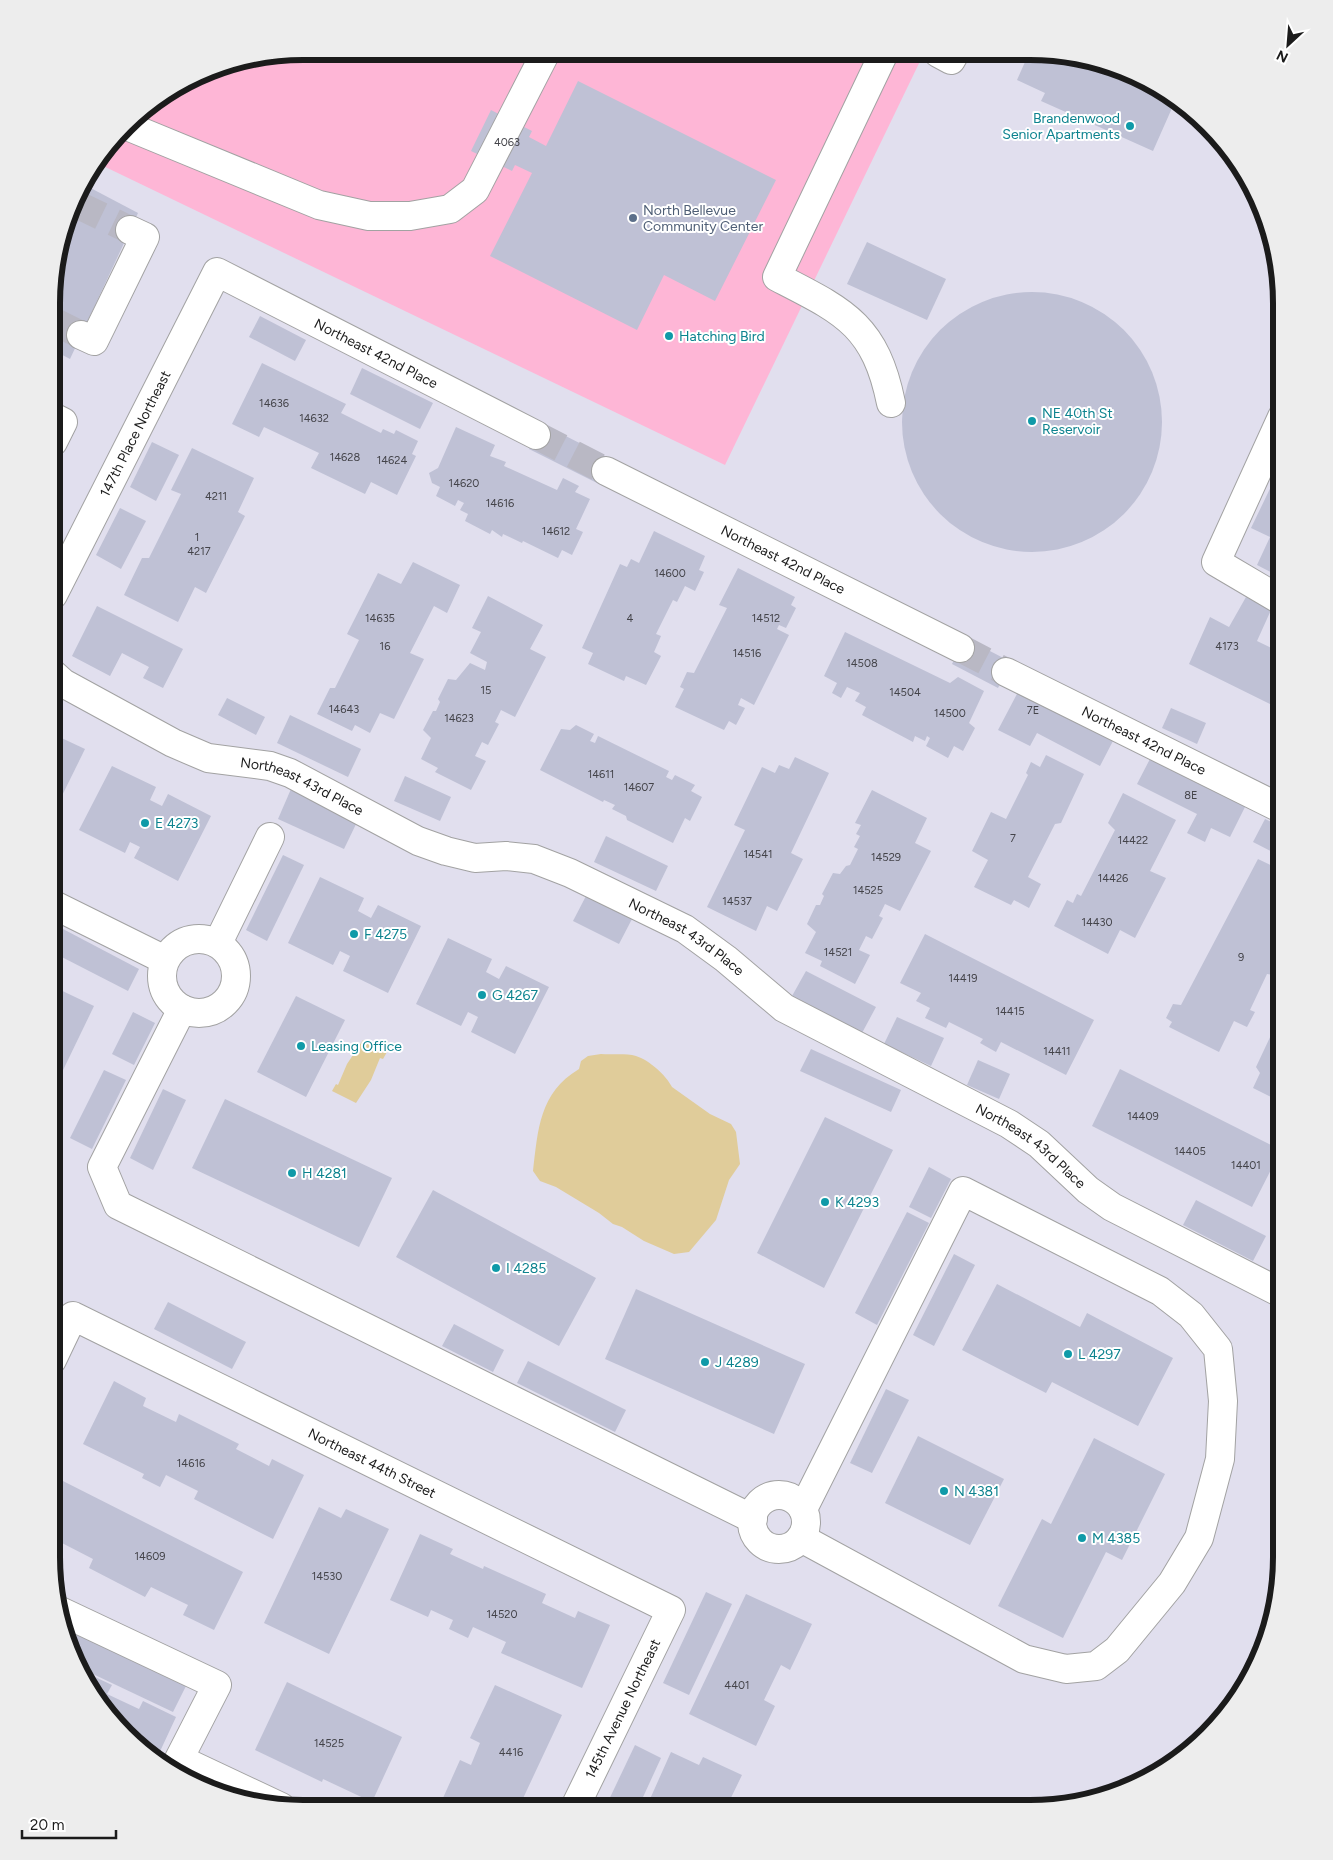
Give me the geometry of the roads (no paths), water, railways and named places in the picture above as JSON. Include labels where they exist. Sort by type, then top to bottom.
[{"type":"street","points":[[134,129],[319,205],[369,216],[410,216],[450,209],[476,190],[542,60]]},
{"type":"street","points":[[881,60],[777,277],[840,312],[853,322],[875,354],[886,377],[891,403]]},
{"type":"street","points":[[82,335],[94,342],[145,238],[130,230]]},
{"type":"street","name":"Northeast 42nd Place","points":[[217,272],[536,435]]},
{"type":"street","name":"147th Place Northeast","points":[[60,580],[217,272]]},
{"type":"street","points":[[1273,437],[1216,562],[1273,596]]},
{"type":"street","name":"Northeast 42nd Place","points":[[606,471],[960,648]]},
{"type":"street","name":"Northeast 42nd Place","points":[[1006,672],[1273,805]]},
{"type":"street","name":"Northeast 43rd Place","points":[[60,680],[173,743],[208,758],[270,766],[290,774],[418,841],[446,851],[475,858],[506,856],[534,859],[570,873],[685,929],[726,959],[784,1008],[1009,1124],[1040,1144],[1088,1190],[1112,1207],[1273,1289]]},
{"type":"street","points":[[218,943],[270,837]]},
{"type":"street","points":[[60,908],[165,960]]},
{"type":"street","points":[[204,938],[218,943],[233,959],[237,970],[232,994],[224,1004],[214,1010],[202,1013],[182,1009],[169,998],[163,987],[161,974],[165,960],[170,952],[180,944],[192,939],[204,938]]},
{"type":"street","points":[[182,1009],[102,1167],[118,1205],[753,1519]]},
{"type":"street","points":[[801,1538],[1024,1659],[1066,1669],[1096,1666],[1117,1650],[1138,1628],[1172,1583],[1199,1538],[1220,1459],[1223,1400],[1218,1349],[1191,1315],[1160,1291],[963,1191],[803,1509]]},
{"type":"street","name":"Northeast 44th Street","points":[[60,1343],[73,1316],[671,1610]]},
{"type":"street","points":[[778,1495],[794,1500],[803,1509],[806,1520],[801,1538],[794,1545],[786,1548],[768,1546],[760,1541],[755,1534],[753,1519],[757,1508],[763,1501],[778,1495]]},
{"type":"street","name":"145th Avenue Northeast","points":[[579,1800],[671,1610]]},
{"type":"street","points":[[67,1614],[218,1685],[180,1759],[257,1795]]},
{"type":"tunnel","points":[[80,206],[130,230]]},
{"type":"tunnel","points":[[60,324],[81,335]]},
{"type":"tunnel","points":[[536,435],[606,471]]},
{"type":"tunnel","points":[[960,648],[1006,672]]},
{"type":"place","name":"Brandenwood Senior Apartments","points":[[1130,126]]},
{"type":"place","name":"North Bellevue Community Center","points":[[633,218]]},
{"type":"place","name":"Hatching Bird","points":[[669,336]]},
{"type":"place","name":"NE 40th St Reservoir","points":[[1032,421]]},
{"type":"place","name":"E 4273","points":[[145,823]]},
{"type":"place","name":"F 4275","points":[[354,934]]},
{"type":"place","name":"G 4267","points":[[482,995]]},
{"type":"place","name":"Leasing Office","points":[[301,1046]]},
{"type":"place","name":"H 4281","points":[[292,1173]]},
{"type":"place","name":"K 4293","points":[[825,1202]]},
{"type":"place","name":"I 4285","points":[[496,1268]]},
{"type":"place","name":"L 4297","points":[[1068,1354]]},
{"type":"place","name":"J 4289","points":[[705,1362]]},
{"type":"place","name":"N 4381","points":[[944,1491]]},
{"type":"place","name":"M 4385","points":[[1082,1538]]}]
